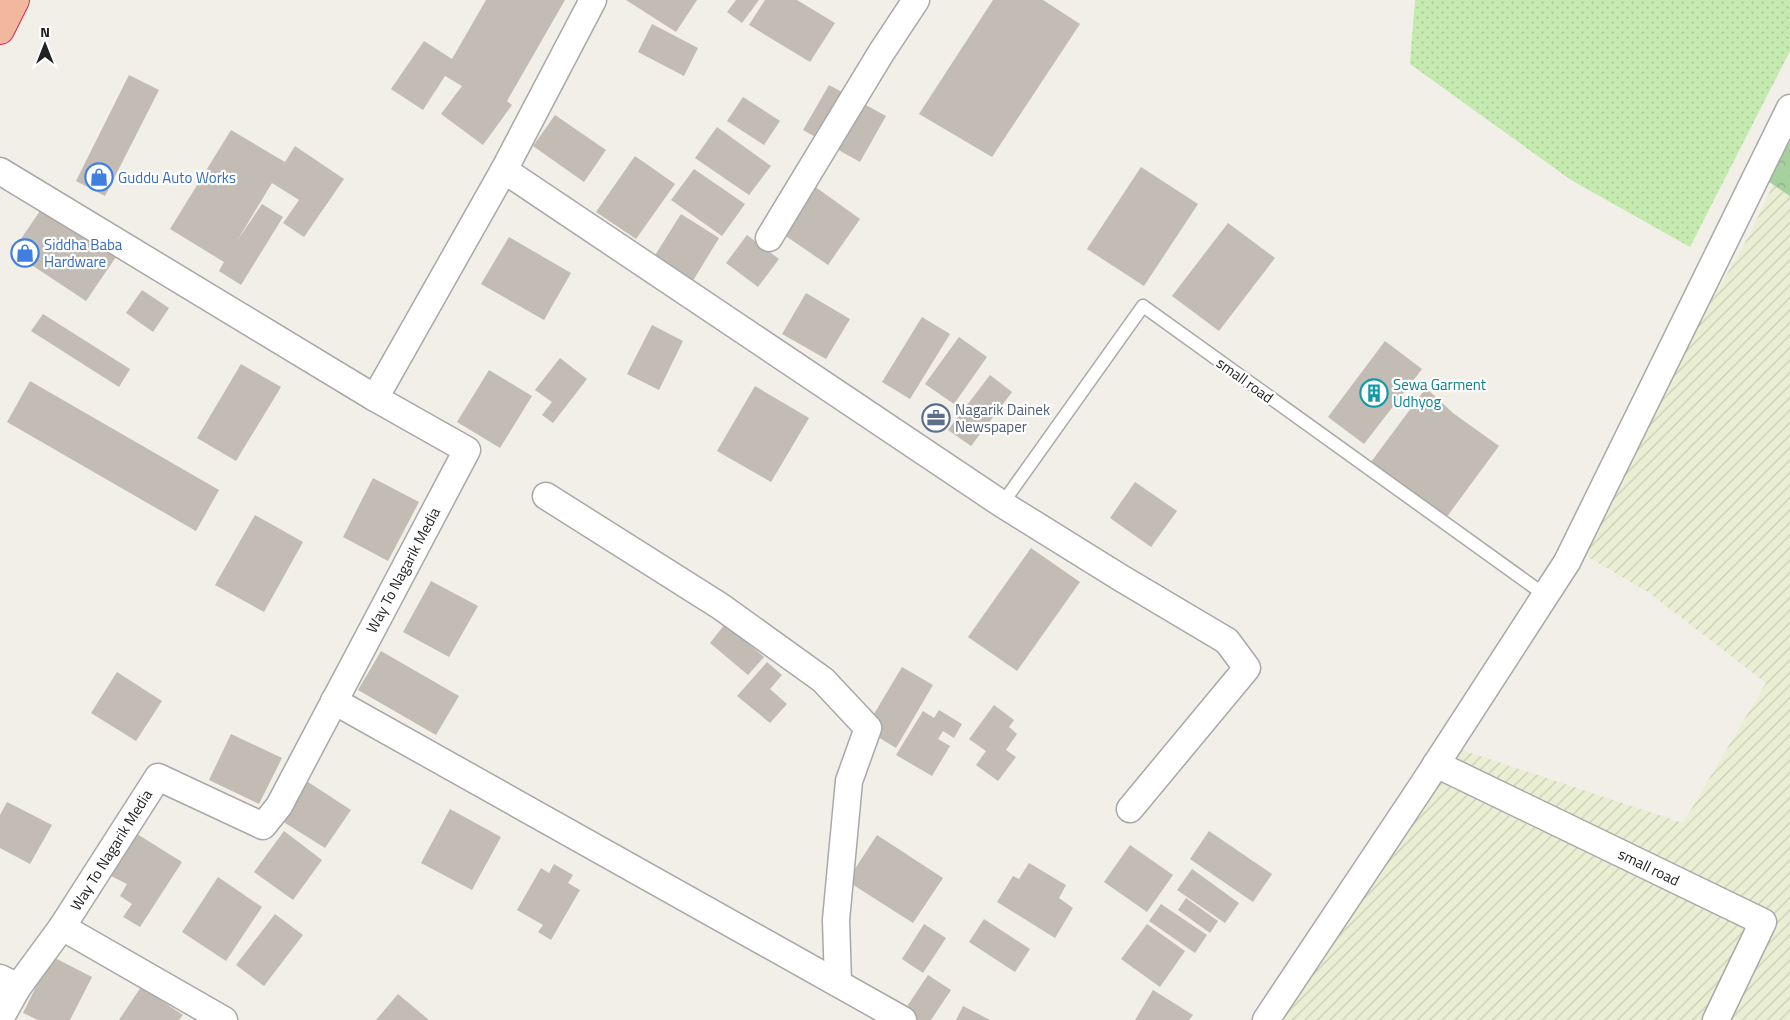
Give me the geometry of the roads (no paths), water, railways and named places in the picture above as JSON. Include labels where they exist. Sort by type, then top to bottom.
[{"type":"highway","points":[[0,30],[15,0]]},
{"type":"street","points":[[376,398],[504,170],[593,0]]},
{"type":"street","points":[[769,238],[881,53],[916,0]]},
{"type":"street","points":[[1266,1020],[1567,562],[1790,108]]},
{"type":"street","points":[[504,170],[1002,504],[1227,641],[1247,668],[1130,809]]},
{"type":"street","name":"Way To Nagarik Media","points":[[0,171],[376,398],[467,450],[279,806],[263,826],[158,777],[62,927],[9,983],[0,1019]]},
{"type":"street","points":[[546,496],[720,606],[823,680],[868,728],[849,781],[836,920],[838,983]]},
{"type":"street","points":[[334,701],[903,1020]]},
{"type":"street","name":"small road","points":[[1436,764],[1763,922],[1716,1020]]},
{"type":"street","points":[[62,927],[224,1020]]},
{"type":"lane","name":"small road","points":[[1002,504],[1143,306],[1546,595]]},
{"type":"place","name":"Guddu Auto Works","points":[[99,177]]},
{"type":"place","name":"Siddha Baba Hardware","points":[[25,253]]},
{"type":"place","name":"Sewa Garment Udhyog","points":[[1374,393]]},
{"type":"place","name":"Nagarik Dainek Newspaper","points":[[936,418]]}]
